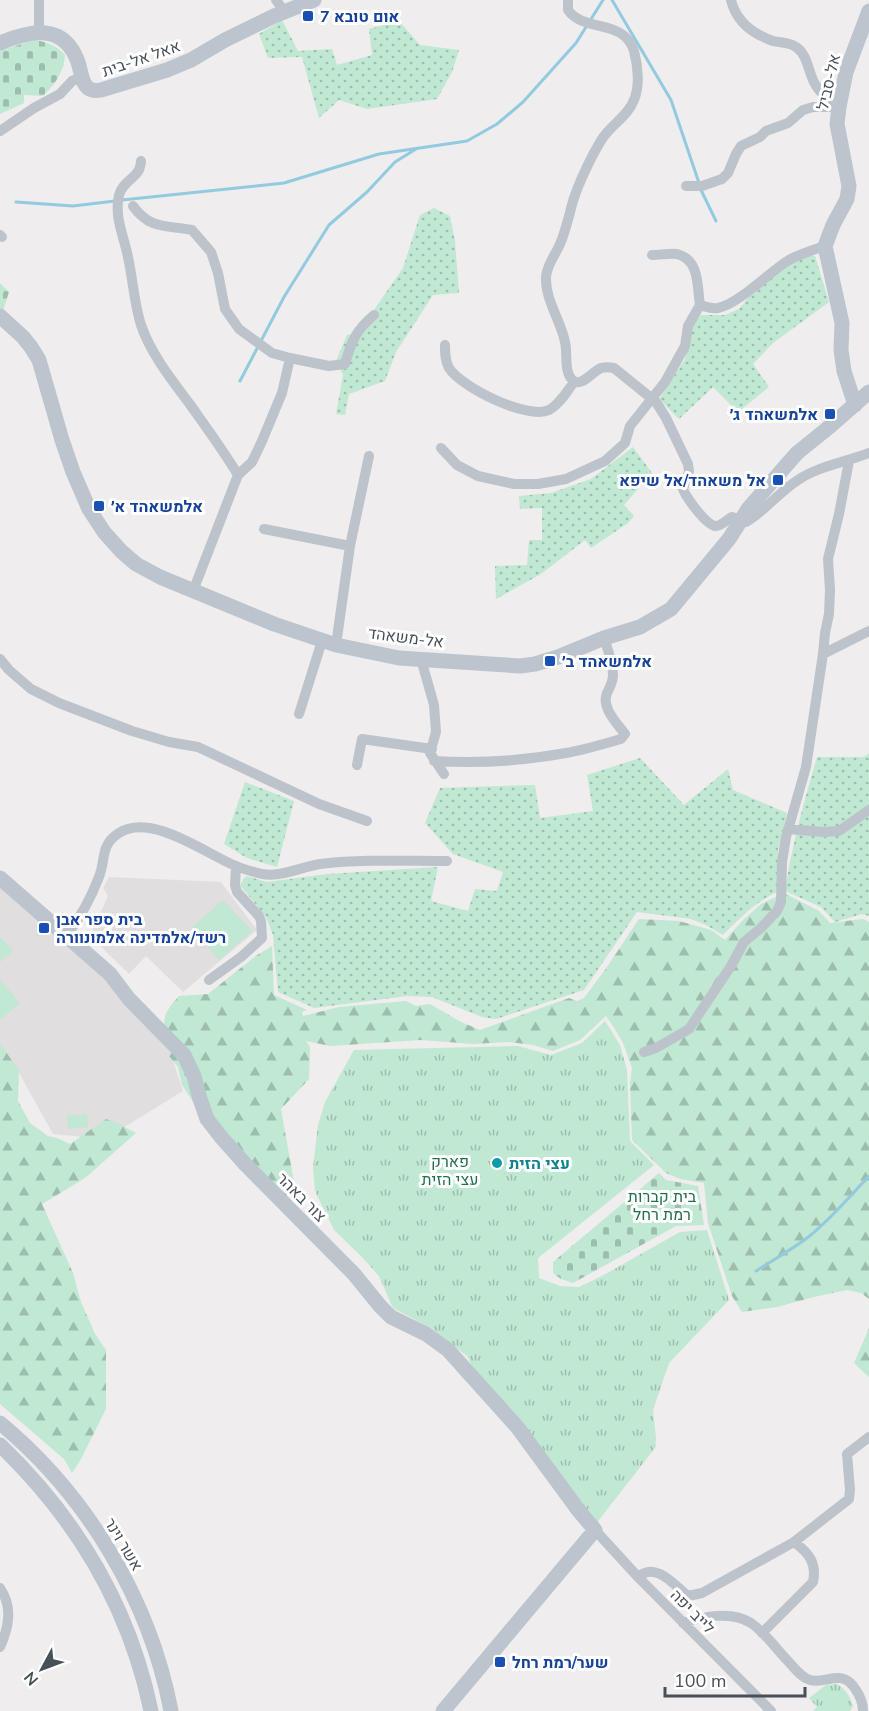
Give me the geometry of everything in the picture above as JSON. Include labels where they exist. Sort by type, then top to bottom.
[{"type":"street","points":[[0,43],[14,37],[39,32],[39,0]]},
{"type":"street","name":"אאל אל-בית","points":[[39,32],[53,34],[64,41],[78,61],[85,84],[94,91],[135,81],[191,60],[281,6],[314,0]]},
{"type":"street","points":[[568,0],[568,10],[574,17],[620,32],[628,39],[634,52],[638,74],[634,101],[603,139],[583,176],[574,197],[560,245],[550,262],[546,275],[546,288],[566,342],[567,371],[574,382]]},
{"type":"street","points":[[731,0],[734,11],[745,25],[759,35],[796,47],[803,54],[817,88],[838,107]]},
{"type":"street","name":"אל-סביל","points":[[825,246],[833,225],[848,199],[849,186],[837,124],[838,107],[846,72],[869,12]]},
{"type":"street","points":[[0,131],[60,94],[72,81],[82,77]]},
{"type":"street","points":[[686,186],[702,186],[722,179],[730,169],[741,146],[760,137],[770,129],[788,123],[803,110],[813,107],[838,107]]},
{"type":"street","points":[[141,161],[138,171],[126,182],[119,193],[118,207],[119,225],[128,253],[141,326],[170,378],[223,450],[238,475]]},
{"type":"street","points":[[133,206],[146,220],[155,225],[192,230],[211,252],[225,309],[238,329],[272,353],[329,366],[345,364],[358,330],[374,315]]},
{"type":"street","points":[[700,305],[717,308],[733,302],[790,259],[825,246],[842,323],[841,350],[844,371],[855,405]]},
{"type":"street","points":[[441,448],[457,465],[478,476],[514,484],[538,484],[566,479],[604,461],[625,443],[630,426],[665,382],[685,346],[688,326],[700,305],[694,266],[687,258],[676,254],[652,255]]},
{"type":"street","name":"אל-משאהד","points":[[0,316],[23,337],[39,360],[59,431],[89,509],[104,532],[136,564],[160,577],[274,624],[329,643],[399,658],[520,666],[558,657],[604,638],[640,627],[671,609],[729,539],[761,492],[797,453],[869,392]]},
{"type":"street","points":[[445,345],[445,356],[449,368],[461,380],[484,395],[523,410],[548,411],[555,406],[574,382],[583,381],[600,368],[614,368],[652,398],[666,418],[688,464],[689,471],[683,489],[687,499],[715,526],[732,517],[746,522],[800,478],[822,468],[869,453]]},
{"type":"street","points":[[194,591],[238,475],[252,462],[282,393],[290,358]]},
{"type":"street","points":[[299,714],[329,643],[369,456]]},
{"type":"street","points":[[644,1052],[656,1048],[689,1029],[731,966],[744,942],[777,911],[781,902],[782,862],[788,829],[806,767],[829,614],[828,559],[849,460]]},
{"type":"street","points":[[264,529],[350,546]]},
{"type":"street","points":[[823,654],[869,631]]},
{"type":"street","points":[[434,761],[505,762],[567,753],[621,739],[625,734],[608,710],[605,701],[613,679],[613,668],[604,638]]},
{"type":"street","points":[[0,659],[31,689],[59,703],[132,731],[198,747],[319,804],[367,821]]},
{"type":"street","points":[[421,659],[434,705],[436,732],[430,753],[444,774]]},
{"type":"street","points":[[357,765],[362,739],[432,749]]},
{"type":"street","points":[[788,829],[839,831],[869,810]]},
{"type":"street","points":[[66,936],[87,904],[100,876],[103,854],[108,842],[118,833],[134,826],[181,837],[236,866],[261,874],[285,873],[319,865],[447,861]]},
{"type":"street","points":[[210,980],[262,938],[259,916],[237,892],[236,866]]},
{"type":"street","name":"צור באהר","points":[[0,878],[110,974],[129,999],[184,1055],[194,1076],[207,1119],[245,1164],[354,1274],[391,1317],[426,1334],[448,1350],[518,1428],[595,1530]]},
{"type":"street","name":"אשר וינר","points":[[0,1423],[38,1457],[59,1481],[115,1560],[140,1610],[152,1642],[160,1664],[171,1711]]},
{"type":"street","points":[[638,1577],[643,1572],[653,1571],[665,1576],[688,1596],[702,1593],[794,1542],[849,1499],[847,1454],[869,1437]]},
{"type":"street","name":"אשר וינר","points":[[0,1445],[43,1490],[93,1558],[111,1593],[136,1655],[151,1711]]},
{"type":"street","points":[[446,1710],[595,1530]]},
{"type":"street","name":"לייב יפה","points":[[595,1530],[638,1577],[771,1711]]},
{"type":"street","points":[[762,1633],[813,1582],[816,1572],[812,1561],[805,1550],[794,1542]]},
{"type":"street","points":[[0,1588],[8,1604],[9,1614],[0,1647]]},
{"type":"street","points":[[683,1623],[700,1618],[726,1616],[740,1618],[762,1633],[798,1672],[810,1680],[843,1678],[852,1684],[859,1695],[863,1711]]},
{"type":"shaded area","points":[[109,877],[221,882],[257,930],[183,992],[146,956],[129,974],[90,936],[108,896],[103,888]]},
{"type":"shaded area","points":[[0,888],[95,967],[167,1043],[183,1091],[105,1139],[53,1134],[19,1073],[0,1050]]},
{"type":"green space","points":[[282,20],[298,51],[332,49],[337,65],[372,55],[369,29],[399,21],[420,45],[459,50],[452,72],[437,99],[367,109],[339,100],[319,118],[302,57],[268,58],[259,34]]},
{"type":"green space","points":[[34,40],[51,44],[65,55],[61,72],[43,96],[24,95],[24,103],[0,114],[0,51]]},
{"type":"green space","points":[[434,208],[450,216],[455,241],[459,293],[433,295],[396,352],[385,381],[349,394],[345,415],[336,414],[343,375],[336,361],[347,335],[358,333],[403,268],[420,215]]},
{"type":"green space","points":[[794,255],[815,256],[829,302],[773,343],[753,364],[769,387],[738,412],[713,387],[679,419],[659,399],[685,359],[690,327],[701,315],[725,315],[739,309],[753,292]]},
{"type":"green space","points":[[0,283],[9,292],[3,311],[0,308]]},
{"type":"green space","points":[[633,447],[652,473],[624,505],[634,516],[628,523],[591,548],[585,540],[541,574],[496,599],[495,566],[527,565],[529,540],[542,540],[542,508],[520,509],[519,496],[551,493],[591,479]]},
{"type":"green space","points":[[869,754],[869,916],[862,914],[835,922],[821,907],[785,891],[791,857],[817,757],[864,757]]},
{"type":"green space","points":[[640,758],[684,805],[728,769],[733,790],[787,813],[778,850],[777,892],[742,916],[723,935],[691,919],[637,912],[584,990],[496,1019],[482,1017],[432,997],[407,996],[314,1008],[278,992],[273,935],[266,917],[240,885],[246,876],[267,882],[327,874],[438,867],[431,901],[468,911],[475,889],[497,891],[503,872],[453,854],[425,823],[440,788],[535,785],[540,818],[593,811],[587,775]]},
{"type":"green space","points":[[245,782],[294,801],[277,867],[247,858],[224,844]]},
{"type":"green space","points":[[784,893],[819,911],[830,923],[863,919],[869,922],[869,1299],[861,1293],[847,1290],[777,1307],[742,1312],[732,1296],[708,1223],[704,1183],[680,1179],[666,1173],[632,1140],[630,1084],[632,1068],[623,1043],[606,1016],[580,1040],[553,1051],[533,1045],[509,1042],[473,1044],[421,1040],[330,1046],[306,1041],[310,1047],[309,1079],[281,1109],[295,1188],[279,1203],[209,1126],[182,1085],[178,1067],[169,1056],[174,1045],[166,1031],[164,1019],[169,1008],[179,996],[208,994],[272,946],[274,995],[307,1010],[302,1012],[303,1016],[339,1007],[406,1001],[416,1006],[430,1004],[480,1030],[569,998],[577,1001],[584,998],[639,919],[679,921],[711,930],[725,940],[761,904]]},
{"type":"green space","points":[[223,900],[252,931],[219,960],[191,928]]},
{"type":"green space","points":[[0,937],[13,951],[0,962]]},
{"type":"green space","points":[[0,980],[20,1003],[1,1019],[0,1018]]},
{"type":"green space","name":"פארק עצי הזית","points":[[605,1021],[620,1045],[627,1070],[630,1141],[654,1165],[538,1258],[539,1278],[560,1286],[579,1287],[680,1232],[707,1230],[729,1300],[669,1363],[653,1410],[655,1448],[595,1525],[483,1388],[467,1356],[431,1328],[393,1308],[379,1276],[334,1230],[315,1191],[313,1168],[318,1125],[325,1102],[354,1050],[518,1046],[551,1055],[582,1043]]},
{"type":"green space","points":[[0,1044],[19,1070],[18,1101],[30,1123],[48,1136],[70,1144],[106,1119],[136,1133],[85,1178],[42,1204],[73,1273],[81,1302],[95,1334],[106,1350],[106,1409],[72,1473],[64,1459],[0,1404]]},
{"type":"green space","points":[[87,1114],[88,1127],[68,1129],[67,1116]]},
{"type":"green space","name":"בית קברות רמת רחל","points":[[659,1173],[666,1180],[698,1186],[704,1225],[676,1226],[573,1283],[553,1273],[553,1262]]},
{"type":"green space","points":[[869,1328],[869,1377],[854,1363]]},
{"type":"green space","points":[[837,1684],[850,1699],[853,1706],[850,1711],[813,1711],[817,1707],[809,1698],[826,1685]]},
{"type":"waterway","points":[[122,200],[284,183],[379,154],[467,141],[497,124],[523,102],[576,43],[603,0]]},
{"type":"waterway","points":[[612,0],[671,100],[699,183]]},
{"type":"waterway","points":[[240,381],[284,297],[329,225],[367,192],[395,162],[416,149]]},
{"type":"waterway","points":[[701,190],[716,221]]},
{"type":"waterway","points":[[16,202],[73,206],[115,201]]},
{"type":"waterway","points":[[756,1271],[807,1238],[869,1176]]},
{"type":"place","name":"אום טובא 7","points":[[308,16]]},
{"type":"place","name":"אלמשאהד ג׳","points":[[830,414]]},
{"type":"place","name":"אל משאהד/אל שיפא","points":[[778,480]]},
{"type":"place","name":"אלמשאהד א׳","points":[[99,506]]},
{"type":"place","name":"אלמשאהד ב׳","points":[[550,661]]},
{"type":"place","name":"בית ספר אבן רשד/אלמדינה אלמונוורה","points":[[44,928]]},
{"type":"place","name":"עצי הזית","points":[[497,1163]]},
{"type":"place","name":"שער/רמת רחל","points":[[500,1662]]}]
